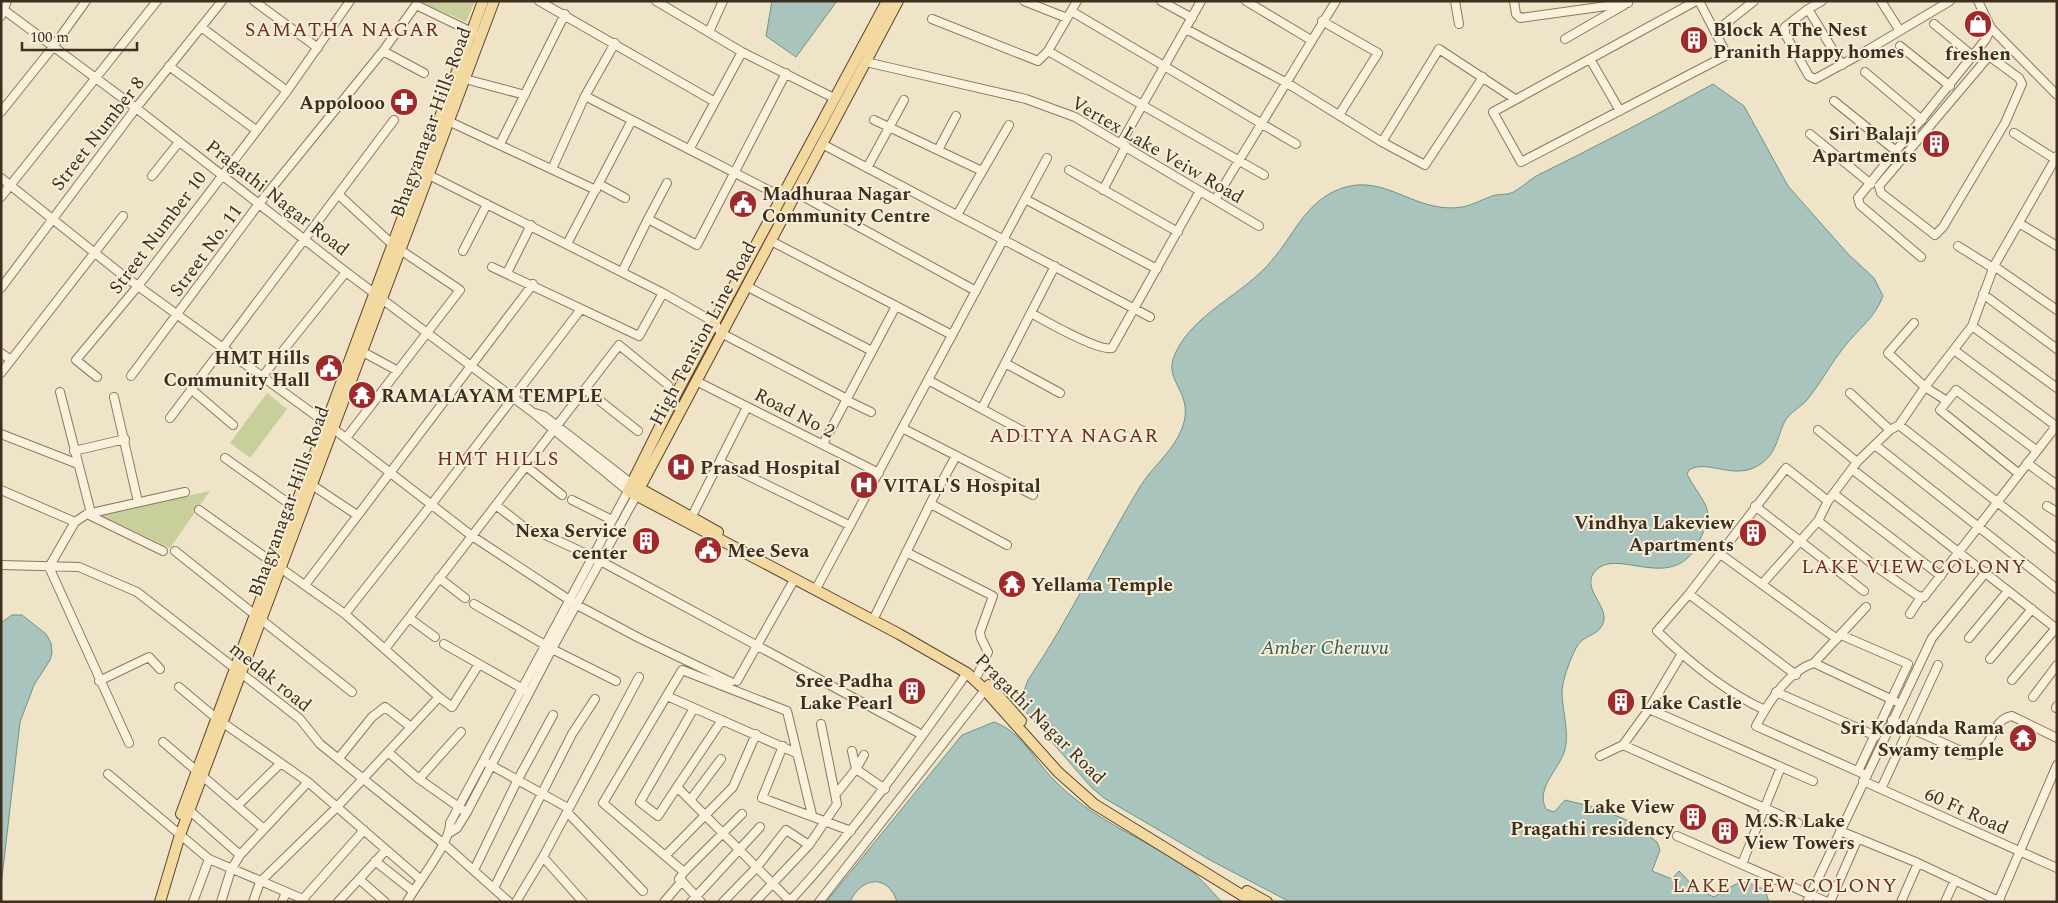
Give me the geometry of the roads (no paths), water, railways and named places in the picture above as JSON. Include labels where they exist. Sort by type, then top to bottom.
[{"type":"main road","name":"Bhagyanagar Hills Road","points":[[476,34],[483,1]]},
{"type":"main road","name":"Bhagyanagar Hills Road","points":[[154,902],[177,833],[476,34],[494,1]]},
{"type":"main road","name":"High Tension Line Road","points":[[634,490],[714,322],[887,1]]},
{"type":"main road","name":"High Tension Line Road","points":[[634,490],[696,381],[898,1]]},
{"type":"main road","name":"Bhagyanagar Hills Road","points":[[445,119],[464,79],[470,50]]},
{"type":"main road","name":"Bhagyanagar Hills Road","points":[[330,426],[362,352],[379,296]]},
{"type":"main road","name":"Pragathi Nagar Road","points":[[634,490],[691,518],[817,587],[875,616],[915,640]]},
{"type":"main road","name":"Pragathi Nagar Road","points":[[634,490],[794,580],[915,640],[978,674],[1074,780],[1102,803],[1267,902]]},
{"type":"main road","points":[[915,640],[967,673],[985,690],[1058,772],[1094,804],[1252,901]]},
{"type":"main road","name":"Bhagyanagar Hills Road","points":[[160,902],[177,833],[190,810],[200,772]]},
{"type":"street","points":[[2,13],[7,1]]},
{"type":"street","points":[[1,112],[53,47],[84,4],[75,1]]},
{"type":"street","points":[[1,197],[157,1]]},
{"type":"street","name":"Street Number 8","points":[[1,288],[136,108],[222,1]]},
{"type":"street","name":"Street Number 10","points":[[97,376],[76,360],[138,286],[220,175],[287,91],[350,1]]},
{"type":"street","points":[[539,1],[565,14],[715,102]]},
{"type":"street","points":[[656,1],[742,52],[834,98]]},
{"type":"street","points":[[709,32],[722,1]]},
{"type":"street","points":[[1024,1],[1069,15],[1165,67],[1296,144]]},
{"type":"street","points":[[932,19],[1038,61],[1048,51],[1077,1]]},
{"type":"street","points":[[1161,1],[1192,18]]},
{"type":"street","points":[[1103,190],[1142,104],[1165,67],[1201,1]]},
{"type":"street","points":[[1246,1],[1310,40]]},
{"type":"street","points":[[1215,200],[1287,84],[1310,40],[1336,1]]},
{"type":"street","points":[[1455,1],[1459,24]]},
{"type":"street","points":[[1514,1],[1516,14],[1520,18],[1629,2]]},
{"type":"street","points":[[1697,1],[1727,54],[1521,162],[1493,112],[1590,59],[1697,1]]},
{"type":"street","points":[[1725,24],[1754,1]]},
{"type":"street","points":[[1822,1],[1788,23],[1785,31],[1809,76],[1815,78],[1821,77],[1950,1]]},
{"type":"street","points":[[1881,1],[1900,31]]},
{"type":"street","points":[[1978,1],[1991,28],[2057,95]]},
{"type":"street","points":[[1565,39],[1629,2]]},
{"type":"street","points":[[258,3],[318,48]]},
{"type":"street","points":[[414,3],[476,34]]},
{"type":"street","name":"Street No. 11","points":[[132,376],[179,315],[258,205],[383,51],[414,3]]},
{"type":"street","points":[[1808,9],[1842,65]]},
{"type":"street","points":[[1986,17],[1993,12]]},
{"type":"street","name":"Pragathi Nagar Road","points":[[2,13],[53,47],[136,108],[258,205],[305,238],[346,272],[513,398],[531,411],[544,416],[555,428],[634,490]]},
{"type":"street","points":[[500,144],[565,14]]},
{"type":"street","points":[[1322,21],[1378,53],[1339,116]]},
{"type":"street","points":[[1934,24],[1973,56]]},
{"type":"street","points":[[201,27],[287,91]]},
{"type":"street","points":[[1921,257],[1860,205],[1858,198],[1950,86],[1986,39],[1991,28]]},
{"type":"street","points":[[1186,29],[1287,84],[1382,142],[1425,165],[1483,77]]},
{"type":"street","points":[[552,169],[585,96],[615,43]]},
{"type":"street","points":[[1900,46],[1950,86]]},
{"type":"street","points":[[1382,142],[1439,49],[1515,99]]},
{"type":"street","points":[[383,51],[424,73]]},
{"type":"street","points":[[1048,51],[1264,175]]},
{"type":"street","points":[[690,148],[742,52]]},
{"type":"street","points":[[2006,68],[2016,55]]},
{"type":"street","points":[[1991,56],[2006,68],[2019,78],[2022,84],[2005,123],[1942,227],[1935,235],[1881,193],[1879,186],[1986,58],[1991,56]]},
{"type":"street","points":[[1590,59],[1620,111]]},
{"type":"street","name":"Vertex Lake Veiw Road","points":[[866,62],[1026,99],[1075,116],[1259,226]]},
{"type":"street","points":[[170,66],[256,130]]},
{"type":"street","points":[[1865,72],[1922,120]]},
{"type":"street","points":[[648,219],[697,245],[786,73]]},
{"type":"street","points":[[464,79],[525,95]]},
{"type":"street","points":[[585,96],[690,148],[782,197]]},
{"type":"street","points":[[867,168],[904,100]]},
{"type":"street","points":[[1834,101],[1896,151]]},
{"type":"street","points":[[938,150],[956,116]]},
{"type":"street","points":[[445,119],[552,169],[625,198]]},
{"type":"street","points":[[170,418],[394,120]]},
{"type":"street","points":[[568,244],[632,120]]},
{"type":"street","points":[[874,120],[982,171]]},
{"type":"street","points":[[957,215],[1009,125]]},
{"type":"street","points":[[1762,584],[1818,521],[1825,505],[1857,462],[1890,430],[1899,425],[1925,387],[1972,326],[1994,267],[2056,158],[2014,133]]},
{"type":"street","points":[[1810,134],[1871,184]]},
{"type":"street","points":[[152,176],[179,142]]},
{"type":"street","points":[[822,144],[1150,317]]},
{"type":"street","points":[[817,587],[1047,158]]},
{"type":"street","points":[[1069,170],[1178,232]]},
{"type":"street","points":[[425,173],[663,293],[714,322],[721,333],[871,412]]},
{"type":"street","points":[[1,178],[138,286],[330,426],[472,536],[573,603],[639,638],[734,682],[757,646],[794,580]]},
{"type":"street","points":[[622,272],[667,183]]},
{"type":"street","points":[[1031,314],[1078,338],[1109,349],[1113,346],[1135,308],[1200,191]]},
{"type":"street","points":[[796,193],[976,291]]},
{"type":"street","points":[[339,195],[397,248],[460,290],[346,438]]},
{"type":"street","points":[[1025,199],[1157,269]]},
{"type":"street","points":[[463,251],[488,204]]},
{"type":"street","points":[[1,373],[124,216]]},
{"type":"street","points":[[2019,223],[2057,246]]},
{"type":"street","points":[[507,273],[531,225]]},
{"type":"street","points":[[771,241],[952,335]]},
{"type":"street","points":[[1958,246],[1994,267],[2057,310]]},
{"type":"street","points":[[982,408],[1056,266]]},
{"type":"street","points":[[492,267],[533,284],[581,309],[640,336],[663,293]]},
{"type":"street","points":[[262,377],[346,272]]},
{"type":"street","points":[[305,585],[533,284]]},
{"type":"street","points":[[746,286],[872,351]]},
{"type":"street","points":[[1983,294],[2057,349]]},
{"type":"street","points":[[823,444],[896,306]]},
{"type":"street","points":[[345,614],[581,309]]},
{"type":"street","points":[[1914,323],[1888,353],[1925,387],[1946,400]]},
{"type":"street","points":[[1972,326],[2057,388]]},
{"type":"street","points":[[385,649],[619,345],[668,385]]},
{"type":"street","points":[[1910,614],[1921,597],[1960,552],[2056,425],[1954,350]]},
{"type":"street","points":[[362,352],[398,371]]},
{"type":"street","points":[[1,353],[11,360]]},
{"type":"street","points":[[1005,363],[1060,393]]},
{"type":"street","points":[[928,380],[1034,437]]},
{"type":"street","name":"Road No 2","points":[[696,381],[879,473]]},
{"type":"street","points":[[192,389],[233,425]]},
{"type":"street","points":[[585,389],[638,431]]},
{"type":"street","points":[[2018,473],[1940,410],[1946,400],[1956,390],[2036,450]]},
{"type":"street","points":[[60,392],[89,514]]},
{"type":"street","points":[[1850,393],[1890,430]]},
{"type":"street","points":[[114,397],[138,502]]},
{"type":"street","points":[[691,518],[747,407]]},
{"type":"street","points":[[1899,425],[2057,549]]},
{"type":"street","points":[[902,428],[1033,495]]},
{"type":"street","points":[[1818,430],[1857,462]]},
{"type":"street","points":[[1,434],[78,464]]},
{"type":"street","points":[[74,451],[125,440]]},
{"type":"street","points":[[1876,445],[2057,589]]},
{"type":"street","points":[[875,616],[930,504],[956,456]]},
{"type":"street","points":[[225,458],[299,510]]},
{"type":"street","points":[[720,462],[849,525]]},
{"type":"street","points":[[2026,463],[2057,485]]},
{"type":"street","points":[[526,466],[562,495]]},
{"type":"street","points":[[1825,505],[1786,468],[1688,594],[1656,631],[1681,655],[1749,703],[1765,710],[1776,692],[1806,666],[1814,663],[1866,607]]},
{"type":"street","points":[[1852,469],[2056,628],[2012,680]]},
{"type":"street","points":[[309,483],[357,515]]},
{"type":"street","points":[[1,490],[75,522]]},
{"type":"street","points":[[596,559],[612,520],[634,490]]},
{"type":"street","points":[[451,832],[450,823],[634,490]]},
{"type":"street","points":[[129,743],[99,681],[49,567],[75,522],[89,514],[184,492]]},
{"type":"street","points":[[1834,494],[1941,576]]},
{"type":"street","points":[[572,500],[612,520]]},
{"type":"street","points":[[930,504],[1007,545]]},
{"type":"street","points":[[496,505],[529,531]]},
{"type":"street","points":[[1755,506],[1798,542],[1864,591]]},
{"type":"street","points":[[2048,506],[2057,512]]},
{"type":"street","points":[[199,510],[345,614],[439,697],[452,706],[479,664]]},
{"type":"street","points":[[89,514],[163,551]]},
{"type":"street","points":[[1818,521],[1875,566],[1921,597]]},
{"type":"street","points":[[539,532],[596,559],[917,732]]},
{"type":"street","points":[[175,551],[352,692]]},
{"type":"street","points":[[906,552],[993,596],[980,632],[988,652],[978,674]]},
{"type":"street","points":[[1720,553],[1839,637],[1908,664],[1858,771]]},
{"type":"street","name":"medak road","points":[[1,565],[79,567],[137,592],[300,719],[320,744],[444,844],[509,902]]},
{"type":"street","points":[[1809,898],[1932,638],[1986,572]]},
{"type":"street","points":[[440,578],[465,598]]},
{"type":"street","points":[[1969,638],[2008,591]]},
{"type":"street","points":[[1688,594],[1796,675]]},
{"type":"street","points":[[474,604],[548,647],[616,681]]},
{"type":"street","points":[[1990,659],[2032,609]]},
{"type":"street","points":[[409,618],[435,637]]},
{"type":"street","points":[[444,644],[525,690]]},
{"type":"street","points":[[1600,756],[1623,745],[1649,709],[1681,655]]},
{"type":"street","points":[[99,681],[149,657],[160,669]]},
{"type":"street","points":[[1814,663],[1900,704]]},
{"type":"street","points":[[1881,789],[1938,665]]},
{"type":"street","points":[[2033,697],[2057,666]]},
{"type":"street","points":[[684,872],[603,803],[682,670],[787,711],[812,815]]},
{"type":"street","points":[[677,787],[692,799],[790,901],[885,789],[967,673]]},
{"type":"street","points":[[516,902],[543,857],[639,677]]},
{"type":"street","points":[[179,687],[220,721],[308,782],[420,879]]},
{"type":"street","points":[[407,902],[451,832],[458,828],[467,812],[492,766],[525,690]]},
{"type":"street","points":[[819,902],[985,690]]},
{"type":"street","points":[[1776,692],[1876,736]]},
{"type":"street","points":[[667,696],[796,753]]},
{"type":"street","points":[[253,902],[260,882],[336,808],[439,697]]},
{"type":"street","points":[[494,888],[572,734],[595,700]]},
{"type":"street","points":[[339,758],[372,717],[385,708],[410,727]]},
{"type":"street","points":[[694,708],[640,802],[658,816],[722,720]]},
{"type":"street","points":[[1649,709],[1813,781]]},
{"type":"street","name":"60 Ft Road","points":[[1765,710],[1756,726],[1858,771],[1881,789],[2057,868]]},
{"type":"street","points":[[474,870],[517,781],[553,714]]},
{"type":"street","points":[[1892,720],[1970,755],[1984,748],[1990,742],[2000,720],[2006,717],[2012,716],[2057,738]]},
{"type":"street","points":[[755,902],[809,845],[837,804],[821,724]]},
{"type":"street","points":[[419,780],[462,732]]},
{"type":"street","points":[[666,856],[733,787],[756,734]]},
{"type":"street","points":[[163,742],[264,829]]},
{"type":"street","points":[[1623,745],[1798,823]]},
{"type":"street","points":[[783,746],[762,798],[851,831]]},
{"type":"street","points":[[852,751],[856,769],[885,789]]},
{"type":"street","points":[[388,752],[419,780],[467,812]]},
{"type":"street","points":[[836,794],[856,769],[864,755]]},
{"type":"street","points":[[692,799],[721,760]]},
{"type":"street","points":[[483,762],[543,794],[568,810],[643,891]]},
{"type":"street","points":[[237,806],[281,763]]},
{"type":"street","points":[[1840,831],[1918,863],[1999,901],[2057,765]]},
{"type":"street","points":[[1742,864],[1766,808],[1780,767]]},
{"type":"street","points":[[108,774],[209,859],[304,900],[364,830]]},
{"type":"street","points":[[221,902],[231,870],[240,855],[308,782]]},
{"type":"street","points":[[190,810],[240,855]]},
{"type":"street","points":[[742,814],[679,879],[696,900],[760,827]]},
{"type":"street","points":[[723,902],[757,866],[786,830],[809,845]]},
{"type":"street","points":[[1677,836],[1742,864],[1809,898],[1828,902],[1858,838]]},
{"type":"street","points":[[341,901],[386,850]]},
{"type":"street","points":[[543,857],[583,902]]},
{"type":"street","points":[[193,902],[209,859]]},
{"type":"street","points":[[375,861],[413,891]]},
{"type":"street","points":[[1902,902],[1918,863]]},
{"type":"street","points":[[359,879],[385,902]]},
{"type":"street","points":[[1945,902],[1955,880]]},
{"type":"street","points":[[664,902],[682,881]]},
{"type":"street","points":[[282,902],[286,892]]},
{"type":"water","points":[[772,1],[837,1],[796,57],[766,36]]},
{"type":"water","name":"Amber Cheruvu","points":[[1713,84],[1744,106],[1788,186],[1848,254],[1874,278],[1883,296],[1875,311],[1839,353],[1807,400],[1787,418],[1774,448],[1762,463],[1752,469],[1742,471],[1705,467],[1689,470],[1687,474],[1704,502],[1708,514],[1703,532],[1691,555],[1677,565],[1662,568],[1615,563],[1603,566],[1593,574],[1591,585],[1604,614],[1604,620],[1599,630],[1579,643],[1567,669],[1562,691],[1566,744],[1560,761],[1547,784],[1543,801],[1546,809],[1554,812],[1565,800],[1598,808],[1629,821],[1657,842],[1660,850],[1652,871],[1672,879],[1679,871],[1696,889],[1714,897],[1738,883],[1749,883],[1765,890],[1769,902],[1290,902],[1210,860],[1104,798],[1091,787],[1019,704],[1028,680],[1058,632],[1141,485],[1178,437],[1184,423],[1185,411],[1184,401],[1172,368],[1173,359],[1191,329],[1261,272],[1280,251],[1305,215],[1329,194],[1348,187],[1365,185],[1380,187],[1444,208],[1462,207],[1492,196],[1508,194],[1537,176]]},
{"type":"water","points":[[12,615],[22,615],[46,634],[51,643],[52,653],[50,660],[34,685],[20,722],[1,886],[1,623]]},
{"type":"water","points":[[994,722],[1020,739],[1054,780],[1069,794],[1115,826],[1187,867],[1222,902],[897,902],[887,886],[874,882],[867,883],[861,887],[850,902],[826,902],[962,735]]},
{"type":"place","name":"freshen","points":[[1978,24]]},
{"type":"place","name":"Block A The Nest Pranith Happy homes","points":[[1694,40]]},
{"type":"place","name":"Appolooo","points":[[404,102]]},
{"type":"place","name":"Siri Balaji Apartments","points":[[1936,144]]},
{"type":"place","name":"Madhuraa Nagar Community Centre","points":[[743,204]]},
{"type":"place","name":"HMT Hills Community Hall","points":[[329,368]]},
{"type":"place","name":"RAMALAYAM TEMPLE","points":[[362,395]]},
{"type":"place","name":"Prasad Hospital","points":[[681,467]]},
{"type":"place","name":"VITAL'S Hospital","points":[[864,485]]},
{"type":"place","name":"Vindhya Lakeview Apartments","points":[[1753,533]]},
{"type":"place","name":"Nexa Service center","points":[[646,541]]},
{"type":"place","name":"Mee Seva","points":[[708,550]]},
{"type":"place","name":"Yellama Temple","points":[[1012,584]]},
{"type":"place","name":"Sree Padha Lake Pearl","points":[[912,691]]},
{"type":"place","name":"Lake Castle","points":[[1621,702]]},
{"type":"place","name":"Sri Kodanda Rama Swamy temple","points":[[2023,738]]},
{"type":"place","name":"Lake View Pragathi residency","points":[[1693,817]]},
{"type":"place","name":"M.S.R Lake View Towers","points":[[1725,831]]},
{"type":"district","name":"SAMATHA NAGAR","points":[[342,29]]},
{"type":"district","name":"ADITYA NAGAR","points":[[1074,435]]},
{"type":"district","name":"HMT HILLS","points":[[498,458]]},
{"type":"district","name":"LAKE VIEW COLONY","points":[[1914,566]]},
{"type":"district","name":"LAKE VIEW COLONY","points":[[1785,885]]}]
